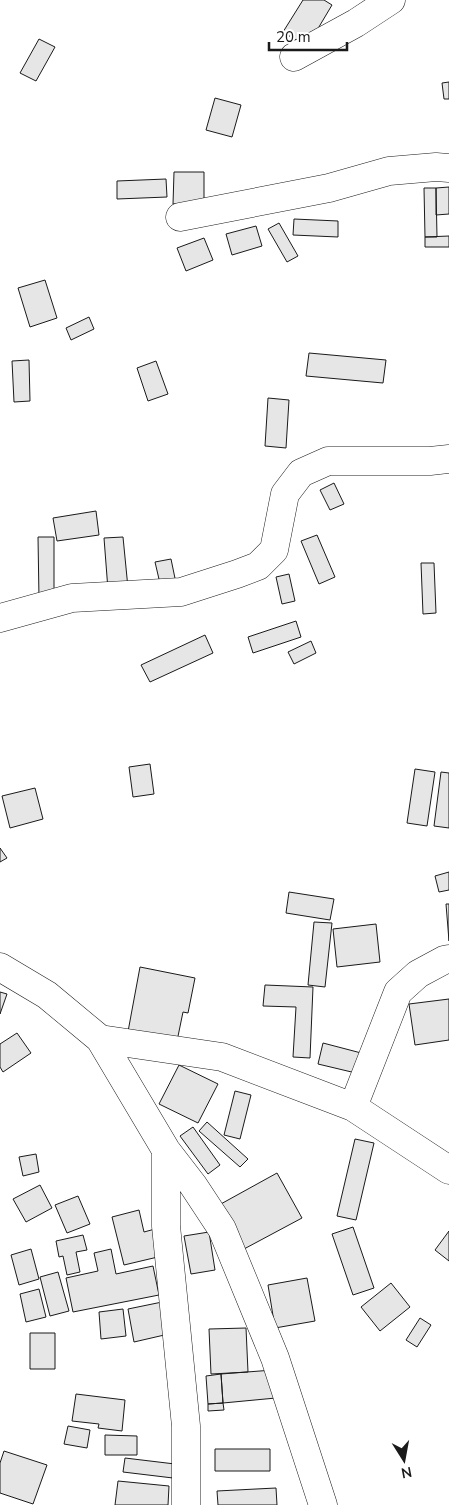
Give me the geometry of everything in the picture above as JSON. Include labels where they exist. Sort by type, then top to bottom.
[{"type":"street","points":[[294,57],[356,23],[391,0]]},
{"type":"street","points":[[180,217],[328,188],[390,171],[436,167],[449,168]]},
{"type":"street","points":[[0,618],[72,598],[181,592],[258,566],[274,550],[286,494],[301,473],[328,461],[430,461],[449,459]]},
{"type":"street","points":[[353,1107],[398,992],[418,974],[449,959]]},
{"type":"street","points":[[0,967],[47,995],[100,1038],[166,1150],[194,1185],[222,1230],[275,1358],[323,1505]]},
{"type":"street","points":[[100,1038],[222,1057],[353,1107],[449,1170]]},
{"type":"street","points":[[166,1150],[166,1226],[186,1426],[186,1505]]},
{"type":"building","points":[[303,0],[324,0],[332,5],[307,47],[283,32]]},
{"type":"building","points":[[39,39],[55,47],[36,81],[20,73]]},
{"type":"building","points":[[449,82],[449,99],[444,99],[442,83]]},
{"type":"building","points":[[215,98],[241,105],[232,137],[206,130]]},
{"type":"building","points":[[174,172],[204,172],[204,204],[173,204]]},
{"type":"building","points":[[166,179],[167,197],[117,199],[117,181]]},
{"type":"building","points":[[449,187],[449,214],[436,215],[436,188]]},
{"type":"building","points":[[424,188],[436,188],[437,237],[425,237]]},
{"type":"building","points":[[294,219],[338,221],[338,237],[293,235]]},
{"type":"building","points":[[279,223],[298,256],[287,262],[268,229]]},
{"type":"building","points":[[256,226],[262,246],[232,255],[226,234]]},
{"type":"building","points":[[449,236],[449,247],[425,247],[425,237]]},
{"type":"building","points":[[204,238],[213,260],[186,271],[177,248]]},
{"type":"building","points":[[45,280],[57,318],[30,327],[18,288]]},
{"type":"building","points":[[89,317],[94,329],[71,340],[66,328]]},
{"type":"building","points":[[309,353],[386,360],[383,383],[306,376]]},
{"type":"building","points":[[29,360],[30,401],[14,402],[12,361]]},
{"type":"building","points":[[156,361],[168,394],[148,401],[137,368]]},
{"type":"building","points":[[268,398],[289,400],[286,448],[265,446]]},
{"type":"building","points":[[334,483],[344,504],[330,510],[320,490]]},
{"type":"building","points":[[96,511],[99,535],[57,541],[53,518]]},
{"type":"building","points":[[317,535],[335,577],[319,584],[301,541]]},
{"type":"building","points":[[38,537],[54,537],[54,599],[39,599]]},
{"type":"building","points":[[123,537],[128,588],[108,590],[104,538]]},
{"type":"building","points":[[171,559],[177,588],[162,592],[155,562]]},
{"type":"building","points":[[421,563],[434,563],[436,613],[423,614]]},
{"type":"building","points":[[289,574],[295,601],[282,604],[276,577]]},
{"type":"building","points":[[296,621],[301,637],[253,653],[248,637]]},
{"type":"building","points":[[205,635],[213,653],[150,682],[141,665]]},
{"type":"building","points":[[311,641],[316,653],[294,664],[288,652]]},
{"type":"building","points":[[150,764],[154,794],[133,797],[129,767]]},
{"type":"building","points":[[415,769],[435,772],[427,826],[407,823]]},
{"type":"building","points":[[441,772],[449,773],[449,828],[434,826]]},
{"type":"building","points":[[35,788],[43,819],[10,828],[2,796]]},
{"type":"building","points":[[0,848],[7,858],[0,862]]},
{"type":"building","points":[[449,872],[449,890],[439,892],[435,876]]},
{"type":"building","points":[[289,892],[334,899],[330,920],[286,913]]},
{"type":"building","points":[[446,904],[449,904],[449,941]]},
{"type":"building","points":[[314,922],[332,923],[325,987],[308,985]]},
{"type":"building","points":[[376,924],[380,962],[337,967],[333,929]]},
{"type":"building","points":[[140,967],[195,978],[188,1013],[183,1012],[176,1046],[127,1037]]},
{"type":"building","points":[[265,985],[313,987],[310,1058],[293,1057],[296,1007],[263,1006]]},
{"type":"building","points":[[0,992],[7,994],[0,1014]]},
{"type":"building","points":[[449,999],[449,1040],[415,1045],[409,1004]]},
{"type":"building","points":[[17,1033],[31,1053],[3,1072],[0,1067],[0,1044]]},
{"type":"building","points":[[323,1043],[365,1054],[360,1074],[318,1064]]},
{"type":"building","points":[[179,1065],[218,1084],[198,1123],[159,1104]]},
{"type":"building","points":[[235,1091],[251,1095],[240,1139],[224,1135]]},
{"type":"building","points":[[207,1122],[248,1159],[240,1167],[199,1131]]},
{"type":"building","points":[[193,1127],[220,1165],[208,1174],[180,1136]]},
{"type":"building","points":[[355,1139],[374,1143],[356,1220],[337,1216]]},
{"type":"building","points":[[36,1154],[39,1172],[23,1176],[19,1157]]},
{"type":"building","points":[[277,1173],[302,1218],[244,1249],[219,1205]]},
{"type":"building","points":[[40,1185],[52,1208],[26,1222],[13,1199]]},
{"type":"building","points":[[78,1196],[90,1224],[67,1233],[55,1205]]},
{"type":"building","points":[[139,1210],[144,1232],[155,1229],[162,1256],[124,1265],[112,1217]]},
{"type":"building","points":[[353,1227],[374,1288],[353,1295],[332,1234]]},
{"type":"building","points":[[449,1231],[449,1261],[435,1250]]},
{"type":"building","points":[[209,1232],[215,1270],[191,1274],[184,1236]]},
{"type":"building","points":[[83,1235],[87,1250],[76,1252],[80,1272],[67,1275],[63,1256],[59,1257],[56,1241]]},
{"type":"building","points":[[31,1249],[39,1279],[19,1285],[11,1255]]},
{"type":"building","points":[[111,1249],[116,1274],[153,1266],[159,1295],[73,1312],[66,1278],[98,1271],[94,1253]]},
{"type":"building","points":[[58,1272],[69,1311],[50,1316],[40,1277]]},
{"type":"building","points":[[307,1278],[315,1321],[275,1328],[268,1285]]},
{"type":"building","points":[[391,1283],[410,1307],[380,1331],[361,1307]]},
{"type":"building","points":[[39,1289],[46,1317],[26,1322],[20,1294]]},
{"type":"building","points":[[167,1301],[173,1333],[134,1342],[128,1309]]},
{"type":"building","points":[[123,1309],[126,1336],[101,1339],[99,1312]]},
{"type":"building","points":[[420,1318],[431,1325],[417,1347],[406,1340]]},
{"type":"building","points":[[246,1328],[248,1372],[211,1374],[209,1329]]},
{"type":"building","points":[[30,1333],[55,1333],[55,1369],[30,1369]]},
{"type":"building","points":[[273,1370],[276,1398],[223,1403],[221,1374]]},
{"type":"building","points":[[221,1374],[223,1403],[208,1404],[206,1376]]},
{"type":"building","points":[[76,1394],[125,1400],[122,1431],[98,1428],[99,1424],[72,1421]]},
{"type":"building","points":[[223,1403],[224,1410],[208,1411],[208,1404]]},
{"type":"building","points":[[68,1426],[90,1430],[87,1448],[64,1444]]},
{"type":"building","points":[[105,1435],[137,1436],[137,1455],[105,1455]]},
{"type":"building","points":[[215,1449],[270,1449],[270,1471],[215,1471]]},
{"type":"building","points":[[4,1451],[47,1465],[33,1504],[0,1493],[0,1463]]},
{"type":"building","points":[[125,1458],[175,1464],[173,1478],[123,1472]]},
{"type":"building","points":[[118,1481],[169,1486],[168,1505],[115,1505]]},
{"type":"building","points":[[276,1488],[277,1505],[218,1505],[217,1491]]}]
